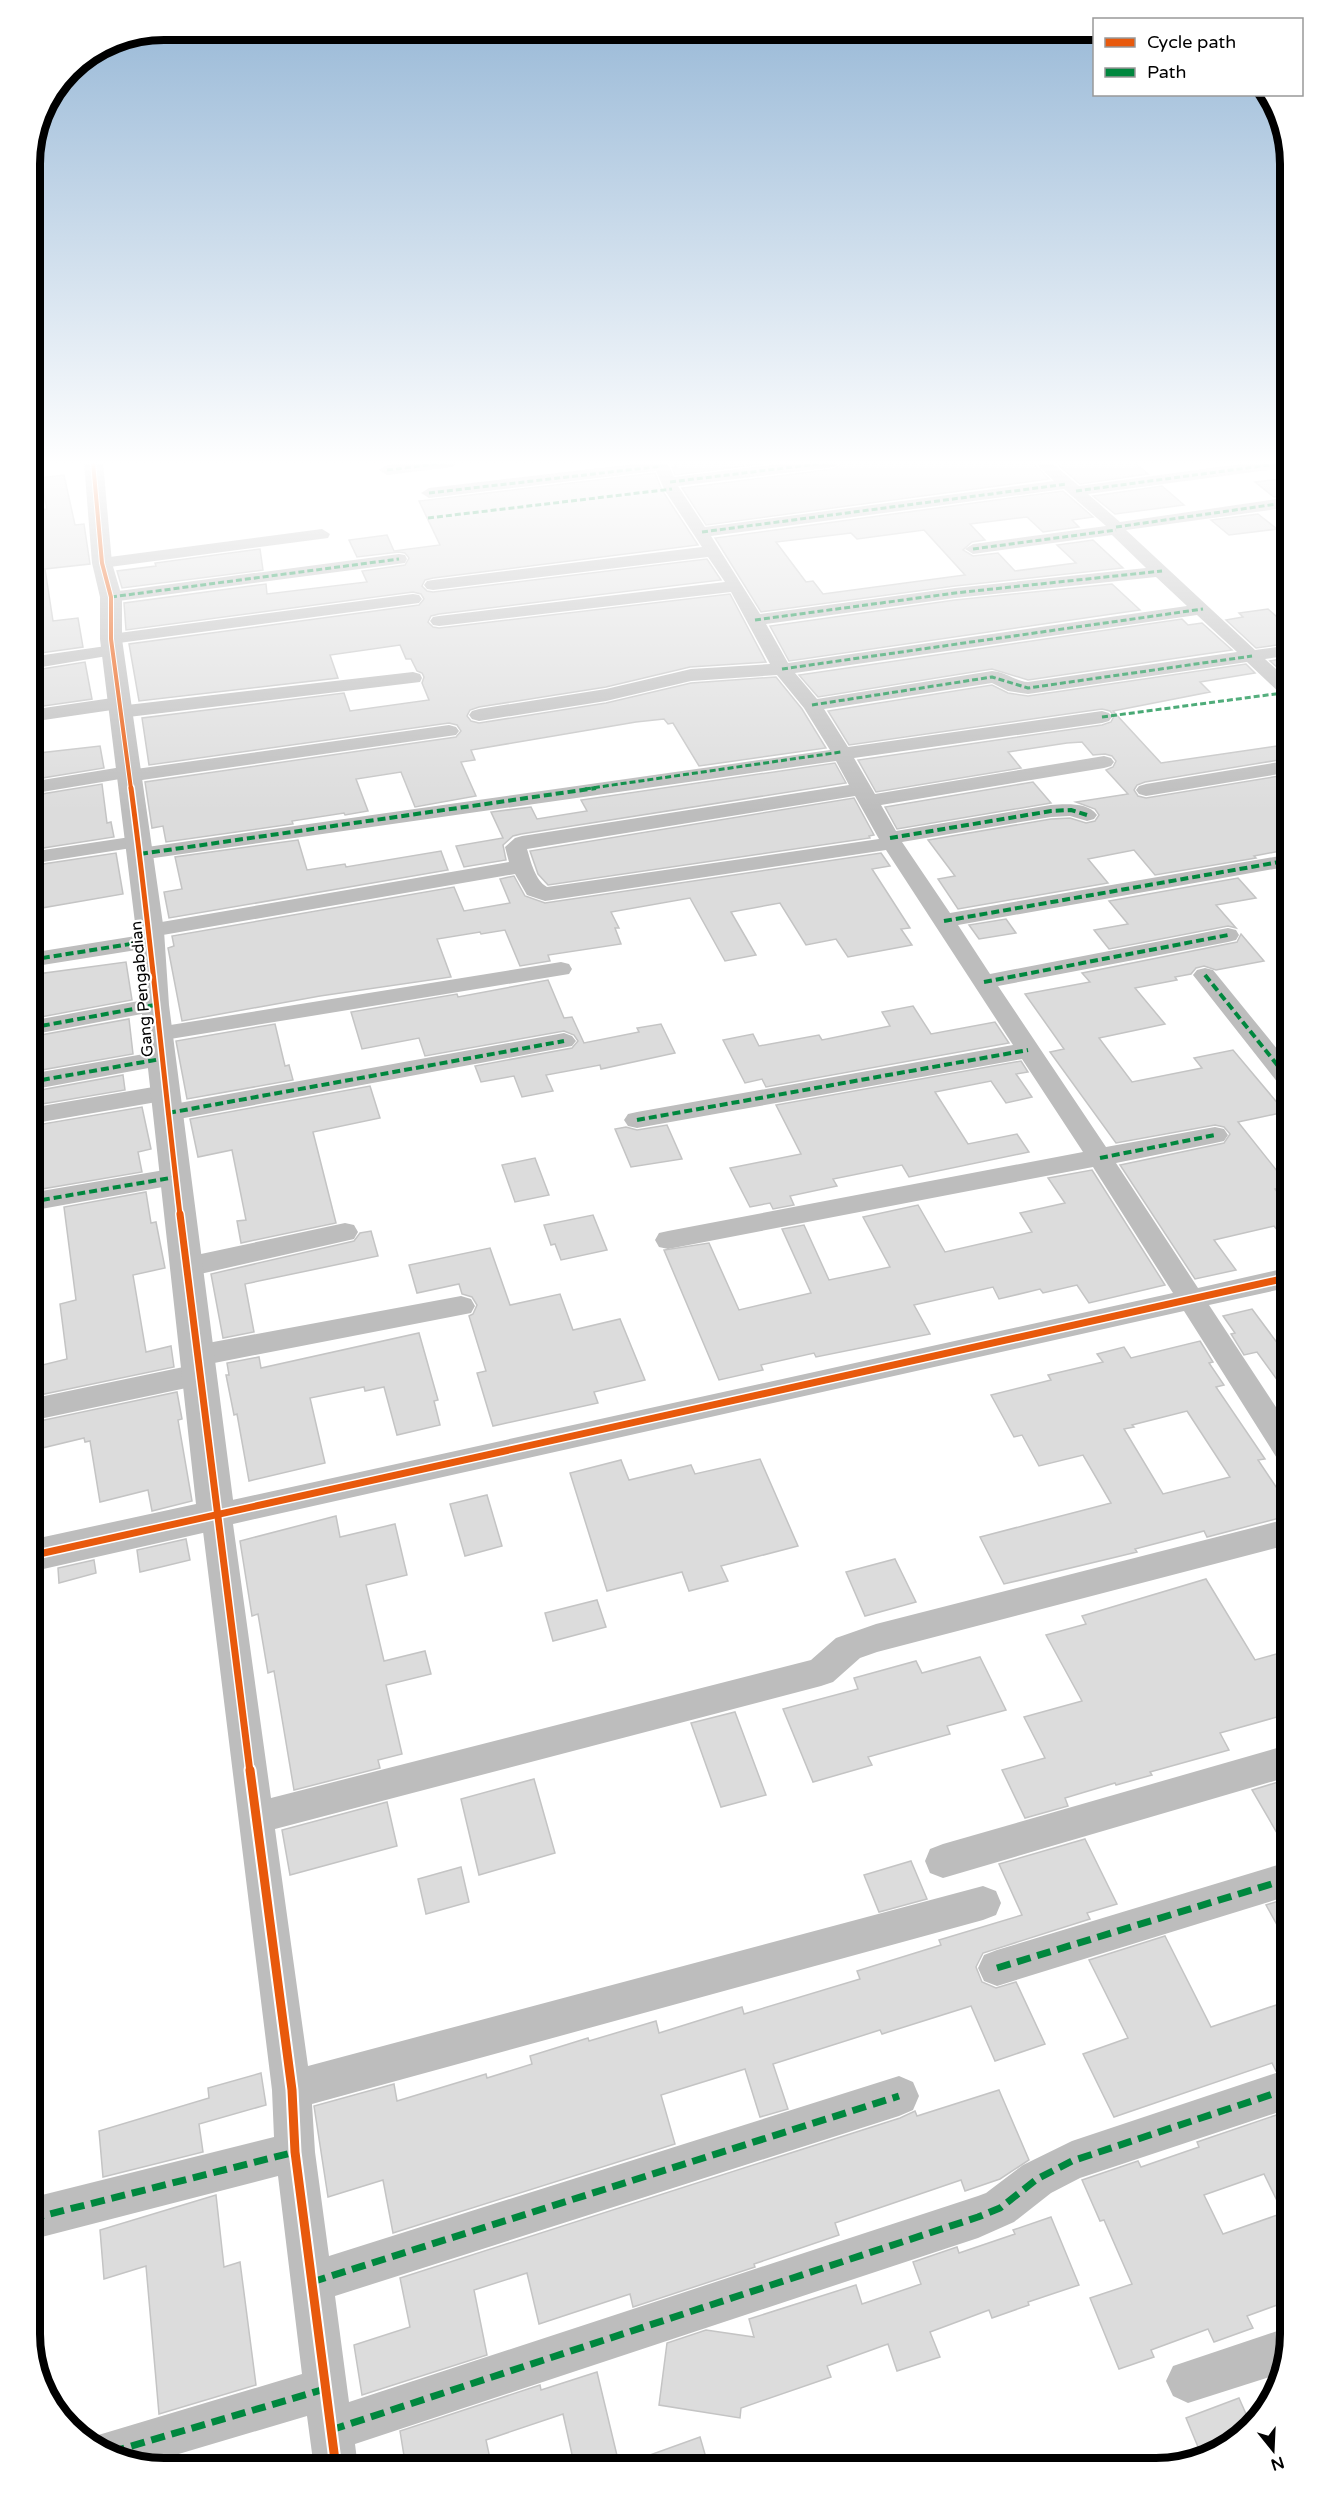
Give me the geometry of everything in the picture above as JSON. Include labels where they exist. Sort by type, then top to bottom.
[{"type":"street","name":"Gang Pengabdian","points":[[106,579],[111,597],[112,644],[119,708],[150,936],[154,1005],[216,1515]]},
{"type":"street","points":[[111,597],[251,579]]},
{"type":"street","points":[[433,585],[474,579]]},
{"type":"street","points":[[731,579],[782,669],[812,705],[891,840],[1280,1438]]},
{"type":"street","points":[[755,620],[956,593],[1091,579]]},
{"type":"street","points":[[1170,579],[1280,683]]},
{"type":"street","points":[[439,621],[736,586]]},
{"type":"street","points":[[41,661],[112,644],[413,599]]},
{"type":"street","points":[[479,715],[606,695],[691,675],[782,669],[1203,609]]},
{"type":"street","points":[[812,705],[992,677],[999,678],[1015,687],[1028,688],[1280,652]]},
{"type":"street","points":[[41,715],[412,678]]},
{"type":"street","points":[[41,857],[138,848],[1102,717]]},
{"type":"street","points":[[41,786],[449,731]]},
{"type":"street","points":[[1087,815],[1071,810],[1051,811],[891,840],[546,894],[535,890],[521,866],[516,847],[522,842],[1104,762]]},
{"type":"street","points":[[1146,789],[1280,768]]},
{"type":"street","points":[[944,921],[1280,863]]},
{"type":"street","points":[[41,958],[521,866]]},
{"type":"street","points":[[984,982],[1228,935]]},
{"type":"street","points":[[41,1079],[160,1047],[561,969]]},
{"type":"street","points":[[1205,975],[1280,1068]]},
{"type":"street","points":[[41,1026],[154,1005]]},
{"type":"street","points":[[41,1115],[166,1103],[564,1041]]},
{"type":"street","points":[[637,1120],[1028,1050]]},
{"type":"street","points":[[668,1240],[1215,1135]]},
{"type":"street","points":[[41,1200],[176,1177]]},
{"type":"street","points":[[187,1267],[345,1232]]},
{"type":"street","points":[[40,1554],[1280,1280]]},
{"type":"street","points":[[40,1407],[198,1365],[461,1306]]},
{"type":"street","points":[[216,1515],[292,2090],[295,2152],[330,2429]]},
{"type":"street","points":[[256,1818],[821,1672],[848,1648],[876,1638],[1280,1534]]},
{"type":"street","points":[[943,1861],[1280,1763]]},
{"type":"street","points":[[997,1968],[1280,1881]]},
{"type":"street","points":[[292,2090],[983,1903]]},
{"type":"street","points":[[124,2451],[330,2429],[978,2217],[1000,2208],[1037,2179],[1072,2160],[1280,2092]]},
{"type":"street","points":[[312,2282],[899,2096]]},
{"type":"street","points":[[40,2216],[295,2152]]},
{"type":"street","points":[[1188,2381],[1279,2352]]},
{"type":"building","points":[[41,579],[46,579],[53,621],[78,618],[83,647],[41,653]]},
{"type":"building","points":[[119,579],[196,579],[122,588]]},
{"type":"building","points":[[365,579],[431,579],[425,580],[422,586],[427,591],[433,592],[544,579],[720,579],[439,614],[431,616],[428,622],[433,627],[439,628],[730,594],[766,662],[690,667],[606,687],[479,707],[470,710],[467,716],[471,721],[479,723],[606,703],[691,683],[776,677],[802,709],[826,748],[699,766],[673,723],[668,724],[664,719],[636,722],[471,750],[475,760],[461,762],[476,796],[415,807],[401,772],[356,779],[368,811],[166,842],[163,826],[152,828],[145,782],[456,737],[461,731],[457,725],[449,723],[149,765],[142,718],[344,693],[350,711],[429,700],[422,683],[424,677],[422,673],[417,671],[411,659],[406,659],[400,645],[330,655],[338,678],[139,701],[129,644],[419,605],[424,599],[421,594],[413,592],[126,630],[124,603],[266,584],[267,594],[367,582]]},
{"type":"building","points":[[740,579],[803,579],[806,582],[813,581],[823,594],[938,579],[1024,579],[955,586],[761,612]]},
{"type":"building","points":[[1112,584],[1140,610],[789,661],[770,626],[955,600]]},
{"type":"building","points":[[1268,609],[1280,620],[1280,645],[1256,648],[1226,620],[1243,617],[1239,613]]},
{"type":"building","points":[[1182,619],[1188,625],[1202,623],[1232,650],[1028,680],[992,669],[818,697],[799,675]]},
{"type":"building","points":[[1280,659],[1280,669],[1279,669],[1270,661]]},
{"type":"building","points":[[85,662],[92,699],[41,706],[41,669]]},
{"type":"building","points":[[1246,664],[1255,673],[1200,682],[1210,692],[1113,711],[1161,763],[1280,746],[1280,760],[1145,782],[1137,785],[1134,790],[1138,796],[1146,798],[1280,776],[1280,851],[1254,856],[1256,858],[1155,875],[1134,850],[1088,859],[1108,883],[958,909],[938,879],[955,876],[928,840],[1051,819],[1070,818],[1086,823],[1095,821],[1099,815],[1095,809],[1076,802],[1128,794],[1106,770],[1113,767],[1116,761],[1112,756],[1105,754],[1093,755],[1082,742],[1067,743],[1008,752],[1021,768],[876,792],[858,760],[1102,725],[1111,722],[1114,716],[1110,711],[1102,709],[849,745],[828,711],[992,685],[1008,693],[1028,696]]},
{"type":"building","points":[[100,746],[104,768],[41,778],[41,753]]},
{"type":"building","points":[[835,763],[846,783],[521,834],[513,836],[503,845],[506,860],[464,867],[456,846],[503,838],[491,812],[531,807],[537,819],[587,811],[581,800]]},
{"type":"building","points":[[1033,782],[1051,803],[897,829],[885,807]]},
{"type":"building","points":[[102,784],[107,823],[111,822],[114,837],[41,848],[41,794]]},
{"type":"building","points":[[854,798],[874,835],[869,836],[870,838],[548,885],[538,874],[530,851]]},
{"type":"building","points":[[298,840],[307,870],[345,864],[346,867],[441,851],[448,870],[169,918],[164,892],[182,889],[175,857]]},
{"type":"building","points":[[116,853],[123,894],[41,908],[41,864]]},
{"type":"building","points":[[881,853],[890,866],[872,869],[910,928],[901,929],[912,945],[848,957],[836,939],[806,945],[780,903],[731,912],[756,955],[725,961],[690,898],[611,912],[619,928],[615,928],[621,944],[548,955],[550,961],[520,966],[505,930],[437,939],[451,977],[320,996],[182,1021],[168,948],[174,946],[172,936],[454,887],[464,911],[510,903],[500,879],[514,876],[525,896],[545,903]]},
{"type":"building","points":[[1238,878],[1256,898],[1216,905],[1236,928],[1228,926],[1109,949],[1094,930],[1128,924],[1109,901]]},
{"type":"building","points":[[1006,919],[1016,933],[979,939],[969,925]]},
{"type":"building","points":[[1241,934],[1264,961],[1216,970],[1204,966],[1196,968],[1191,974],[1175,977],[1177,980],[1135,988],[1165,1024],[1099,1038],[1132,1082],[1202,1068],[1194,1058],[1233,1050],[1280,1106],[1280,1113],[1238,1122],[1280,1175],[1280,1188],[1275,1189],[1280,1196],[1280,1233],[1274,1226],[1214,1240],[1236,1270],[1195,1279],[1120,1165],[1224,1143],[1230,1134],[1224,1127],[1215,1125],[1116,1143],[1050,1052],[1064,1049],[1025,994],[1090,982],[1082,973],[1237,942]]},
{"type":"building","points":[[126,962],[132,1000],[41,1017],[41,974]]},
{"type":"building","points":[[548,980],[564,1018],[572,1017],[584,1043],[639,1032],[637,1028],[661,1024],[675,1053],[601,1069],[600,1065],[546,1075],[553,1091],[522,1097],[514,1076],[481,1082],[475,1066],[572,1048],[578,1041],[574,1035],[564,1031],[425,1056],[419,1038],[362,1049],[351,1012],[457,994],[458,997]]},
{"type":"building","points":[[913,1006],[931,1034],[995,1022],[1009,1043],[766,1087],[762,1079],[745,1083],[723,1040],[753,1034],[759,1046],[819,1035],[822,1040],[890,1026],[882,1012]]},
{"type":"building","points":[[129,1019],[133,1054],[41,1070],[41,1035]]},
{"type":"building","points":[[275,1024],[285,1066],[289,1065],[293,1080],[187,1099],[176,1041]]},
{"type":"building","points":[[1021,1061],[1028,1072],[1016,1074],[1032,1097],[1006,1103],[991,1081],[935,1092],[968,1144],[1017,1134],[1029,1152],[909,1177],[902,1165],[833,1179],[837,1186],[790,1196],[794,1205],[773,1209],[770,1203],[750,1207],[730,1168],[801,1154],[776,1105]]},
{"type":"building","points":[[123,1075],[125,1090],[41,1104],[41,1090]]},
{"type":"building","points":[[370,1086],[380,1118],[313,1132],[336,1223],[241,1243],[237,1221],[246,1220],[232,1150],[198,1157],[190,1119]]},
{"type":"building","points":[[142,1107],[151,1149],[138,1152],[142,1172],[41,1189],[41,1124]]},
{"type":"building","points":[[667,1125],[682,1159],[631,1167],[615,1129],[626,1127],[637,1130]]},
{"type":"building","points":[[535,1158],[549,1195],[515,1202],[502,1165]]},
{"type":"building","points":[[1092,1170],[1165,1285],[1089,1303],[1077,1285],[1043,1293],[1040,1289],[999,1299],[993,1287],[914,1305],[930,1334],[816,1357],[814,1353],[761,1365],[763,1370],[719,1380],[664,1250],[709,1243],[739,1310],[811,1293],[782,1229],[804,1225],[829,1280],[890,1267],[863,1217],[918,1205],[945,1252],[1032,1232],[1020,1213],[1065,1203],[1048,1178]]},
{"type":"building","points":[[146,1192],[151,1223],[156,1222],[165,1268],[133,1275],[146,1352],[171,1346],[174,1367],[40,1395],[40,1365],[67,1359],[60,1304],[76,1300],[64,1207]]},
{"type":"building","points":[[593,1215],[607,1250],[561,1260],[555,1244],[551,1245],[544,1225]]},
{"type":"building","points":[[371,1231],[378,1256],[245,1284],[254,1332],[223,1338],[211,1274],[354,1241],[360,1233]]},
{"type":"building","points":[[490,1248],[510,1305],[560,1294],[573,1330],[620,1319],[645,1380],[594,1392],[598,1403],[493,1426],[477,1373],[486,1371],[469,1316],[473,1314],[477,1305],[472,1297],[462,1294],[459,1284],[417,1293],[409,1265]]},
{"type":"building","points":[[1252,1309],[1280,1347],[1280,1384],[1257,1352],[1244,1355],[1231,1334],[1235,1333],[1223,1316]]},
{"type":"building","points":[[419,1333],[438,1400],[434,1401],[440,1425],[397,1435],[384,1387],[365,1391],[364,1387],[310,1398],[325,1463],[249,1481],[237,1414],[234,1415],[226,1375],[229,1375],[227,1363],[259,1357],[261,1368]]},
{"type":"building","points":[[1200,1341],[1213,1362],[1209,1363],[1224,1385],[1216,1387],[1265,1459],[1258,1460],[1280,1493],[1280,1518],[1207,1537],[1204,1531],[1135,1549],[1137,1552],[1004,1584],[980,1537],[1111,1503],[1083,1455],[1039,1466],[1022,1435],[1014,1437],[991,1395],[1051,1380],[1048,1375],[1103,1362],[1097,1354],[1124,1347],[1131,1358]],"holes":[[[1187,1411],[1230,1477],[1163,1494],[1124,1429]]]},
{"type":"building","points":[[177,1392],[182,1419],[178,1420],[192,1501],[152,1511],[148,1490],[100,1502],[90,1441],[85,1442],[84,1438],[40,1448],[40,1421]]},
{"type":"building","points":[[760,1459],[798,1546],[721,1566],[728,1581],[689,1591],[682,1572],[607,1591],[570,1473],[621,1460],[629,1480],[691,1465],[695,1474]]},
{"type":"building","points":[[487,1495],[502,1546],[465,1556],[450,1504]]},
{"type":"building","points":[[336,1516],[340,1537],[395,1524],[407,1575],[366,1585],[384,1661],[425,1651],[431,1674],[386,1685],[402,1754],[378,1760],[380,1768],[294,1790],[274,1671],[268,1673],[258,1614],[252,1616],[240,1541]]},
{"type":"building","points":[[186,1539],[190,1560],[140,1572],[137,1550]]},
{"type":"building","points":[[895,1559],[916,1602],[865,1616],[846,1572]]},
{"type":"building","points":[[94,1560],[96,1573],[59,1583],[58,1568]]},
{"type":"building","points":[[1206,1579],[1255,1660],[1280,1653],[1280,1716],[1220,1733],[1229,1750],[1150,1772],[1152,1775],[1065,1798],[1068,1806],[1025,1818],[1002,1770],[1045,1758],[1024,1717],[1082,1701],[1046,1635],[1086,1624],[1082,1616]]},
{"type":"building","points":[[597,1600],[606,1627],[553,1641],[545,1613]]},
{"type":"building","points":[[980,1657],[1006,1710],[947,1726],[950,1734],[868,1757],[872,1765],[813,1782],[783,1709],[858,1689],[854,1678],[916,1661],[922,1673]]},
{"type":"building","points":[[735,1712],[766,1795],[721,1807],[691,1723]]},
{"type":"building","points":[[534,1779],[555,1853],[479,1875],[461,1799]]},
{"type":"building","points":[[1280,1781],[1280,1838],[1252,1790]]},
{"type":"building","points":[[387,1802],[397,1846],[290,1875],[282,1830]]},
{"type":"building","points":[[1085,1839],[1117,1904],[1087,1913],[1090,1919],[983,1953],[976,1967],[982,1982],[996,1988],[1016,1982],[1045,2044],[995,2061],[971,2006],[882,2034],[880,2030],[773,2064],[788,2109],[760,2117],[745,2069],[661,2095],[675,2144],[393,2233],[383,2180],[328,2197],[314,2106],[394,2084],[397,2101],[486,2074],[487,2078],[532,2064],[530,2056],[588,2038],[589,2041],[656,2021],[659,2033],[742,2007],[744,2014],[860,1979],[857,1971],[941,1945],[939,1940],[1022,1915],[999,1864]]},
{"type":"building","points":[[911,1861],[927,1899],[879,1912],[864,1875]]},
{"type":"building","points":[[461,1867],[469,1902],[426,1914],[418,1879]]},
{"type":"building","points":[[1280,1901],[1280,1930],[1266,1905]]},
{"type":"building","points":[[1165,1936],[1211,2027],[1280,2004],[1280,2070],[1276,2071],[1272,2063],[1114,2117],[1083,2054],[1128,2038],[1089,1960]]},
{"type":"building","points":[[261,2073],[266,2105],[199,2124],[203,2152],[103,2177],[99,2131],[209,2098],[208,2088]]},
{"type":"building","points":[[999,2090],[1029,2160],[1000,2179],[965,2191],[961,2180],[835,2223],[839,2235],[754,2264],[755,2267],[633,2307],[630,2294],[539,2324],[527,2273],[474,2290],[487,2355],[362,2395],[354,2345],[410,2327],[400,2278],[900,2118],[915,2111],[917,2116]]},
{"type":"building","points":[[1280,2114],[1280,2207],[1264,2174],[1204,2195],[1223,2234],[1280,2214],[1280,2304],[1247,2316],[1253,2328],[1214,2342],[1208,2329],[1151,2350],[1154,2357],[1119,2369],[1090,2298],[1132,2284],[1104,2220],[1100,2221],[1082,2180],[1138,2161],[1141,2167],[1199,2147],[1197,2142]]},
{"type":"building","points":[[216,2195],[224,2267],[240,2262],[256,2385],[159,2414],[146,2266],[104,2279],[100,2230]]},
{"type":"building","points":[[1051,2217],[1079,2285],[1028,2302],[1029,2305],[992,2318],[989,2310],[930,2332],[940,2357],[897,2371],[888,2344],[827,2366],[831,2377],[741,2408],[740,2418],[659,2405],[667,2343],[706,2330],[754,2337],[749,2319],[856,2285],[862,2304],[921,2284],[913,2262],[957,2247],[959,2253],[1015,2234],[1013,2230]]},
{"type":"building","points":[[597,2372],[617,2457],[573,2457],[563,2414],[486,2440],[490,2457],[404,2457],[400,2431],[540,2385],[541,2390]]},
{"type":"building","points":[[1239,2398],[1248,2417],[1225,2437],[1199,2450],[1186,2418]]},
{"type":"building","points":[[700,2437],[706,2458],[643,2457]]},
{"type":"marked path","points":[[111,597],[251,579]]},
{"type":"marked path","points":[[755,620],[955,593],[1091,579]]},
{"type":"marked path","points":[[782,669],[1203,609]]},
{"type":"marked path","points":[[812,705],[992,677],[1028,688],[1252,656]]},
{"type":"marked path","points":[[1102,717],[1280,693]]},
{"type":"marked path","points":[[140,854],[841,752]]},
{"type":"marked path","points":[[890,838],[1051,811],[1071,810],[1087,815]]},
{"type":"marked path","points":[[944,921],[1280,862]]},
{"type":"marked path","points":[[984,982],[1228,935]]},
{"type":"marked path","points":[[41,958],[149,941]]},
{"type":"marked path","points":[[1205,975],[1280,1068]]},
{"type":"marked path","points":[[41,1026],[155,1005]]},
{"type":"marked path","points":[[168,1113],[564,1041]]},
{"type":"marked path","points":[[637,1120],[1028,1050]]},
{"type":"marked path","points":[[41,1080],[161,1059]]},
{"type":"marked path","points":[[1100,1158],[1215,1135]]},
{"type":"marked path","points":[[41,1200],[176,1177]]},
{"type":"marked path","points":[[997,1968],[1280,1881]]},
{"type":"marked path","points":[[331,2430],[978,2217],[1000,2208],[1037,2179],[1072,2161],[1280,2092]]},
{"type":"marked path","points":[[312,2282],[899,2096]]},
{"type":"marked path","points":[[40,2216],[295,2152]]},
{"type":"marked path","points":[[121,2449],[325,2389]]},
{"type":"cycle path","points":[[106,579],[111,597],[111,639],[150,931],[155,1005],[216,1515],[292,2090],[295,2152],[335,2457]]},
{"type":"cycle path","points":[[40,1554],[1280,1279]]}]
